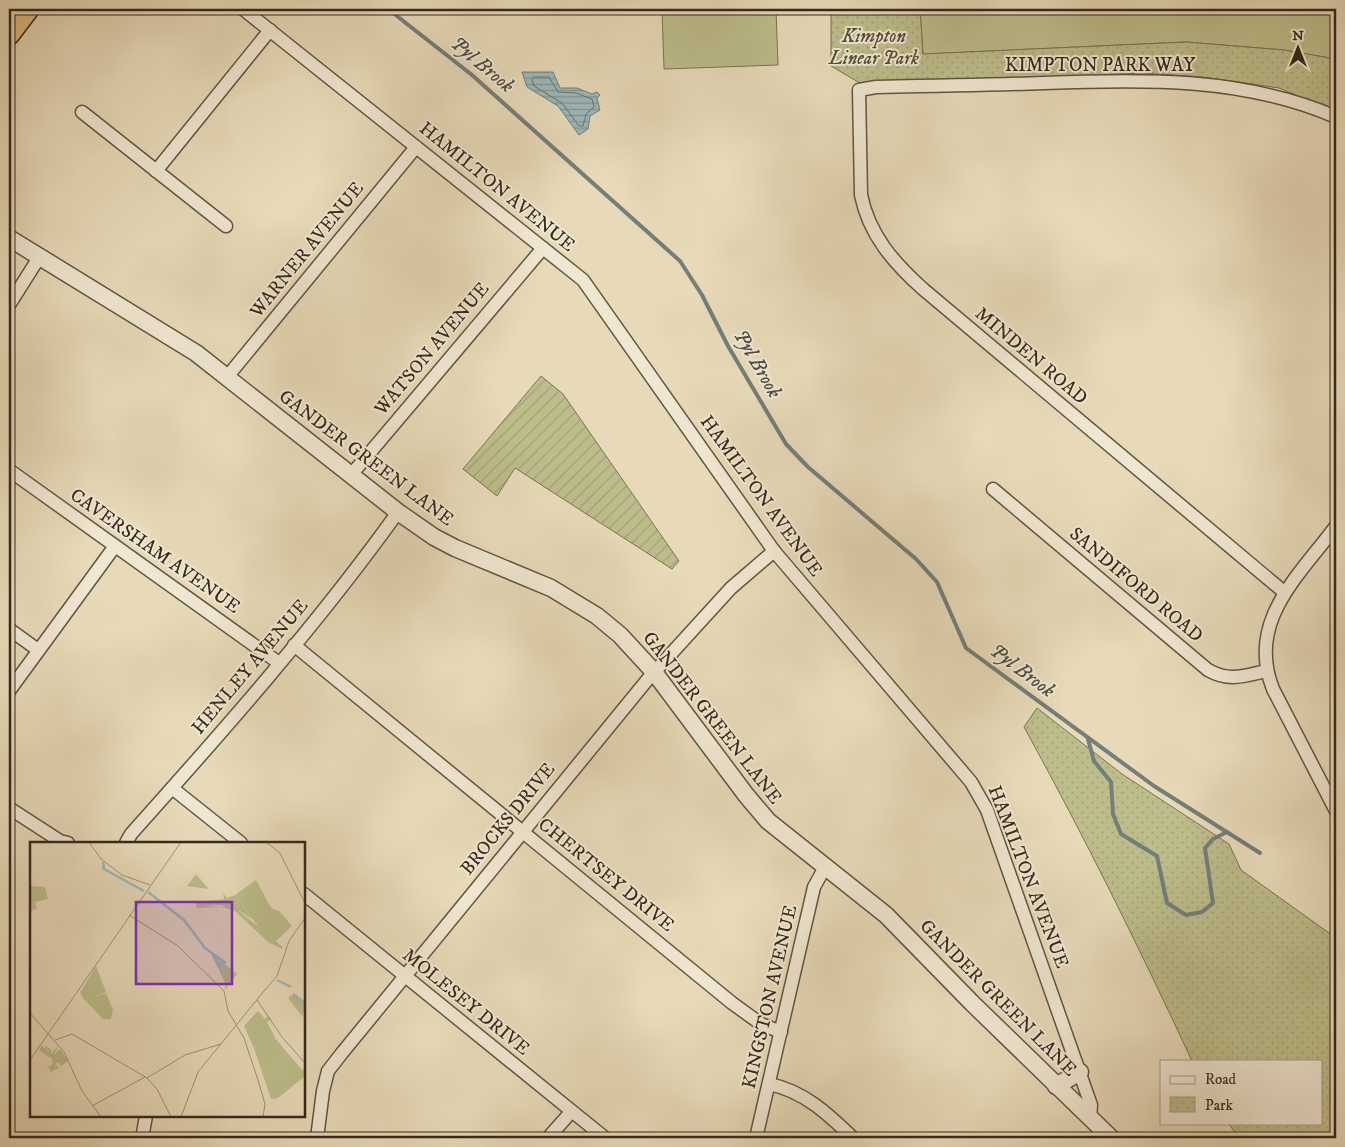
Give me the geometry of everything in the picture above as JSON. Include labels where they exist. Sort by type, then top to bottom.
[{"type":"highway","points":[[9,34],[28,9]]},
{"type":"street","name":"HAMILTON AVENUE","points":[[243,9],[543,248],[591,290],[774,551],[980,795],[1080,1072],[1091,1105],[1090,1118]]},
{"type":"street","points":[[156,172],[270,30]]},
{"type":"street","name":"KIMPTON PARK WAY","points":[[859,90],[876,87],[1141,80],[1217,85],[1260,92],[1336,117]]},
{"type":"street","name":"MINDEN ROAD","points":[[859,90],[861,195],[864,211],[880,242],[895,263],[923,290],[1284,592]]},
{"type":"street","points":[[82,112],[226,226]]},
{"type":"street","name":"WARNER AVENUE","points":[[227,377],[416,147]]},
{"type":"street","name":"GANDER GREEN LANE","points":[[9,238],[196,352],[398,512],[454,548],[551,588],[573,600],[620,635],[654,672],[746,795],[768,821],[886,915],[1056,1086],[1111,1138]]},
{"type":"street","name":"WATSON AVENUE","points":[[351,475],[543,248]]},
{"type":"street","points":[[9,305],[40,256]]},
{"type":"street","name":"CAVERSHAM AVENUE","points":[[9,470],[279,663]]},
{"type":"street","name":"SANDIFORD ROAD","points":[[993,489],[1208,670],[1220,677],[1231,678],[1266,671]]},
{"type":"street","name":"HENLEY AVENUE","points":[[127,842],[131,834],[279,663],[360,565],[398,512]]},
{"type":"street","points":[[1336,526],[1284,592],[1273,616],[1266,640],[1266,671],[1273,689],[1336,811]]},
{"type":"street","points":[[9,691],[115,546]]},
{"type":"street","name":"BROCKS DRIVE","points":[[317,1138],[323,1091],[328,1071],[404,975],[654,672],[731,588],[774,551]]},
{"type":"street","points":[[9,628],[38,650]]},
{"type":"street","name":"CHERTSEY DRIVE","points":[[294,645],[732,1003],[761,1024],[781,1032]]},
{"type":"street","points":[[172,788],[239,842]]},
{"type":"street","points":[[9,808],[64,842]]},
{"type":"street","name":"KINGSTON AVENUE","points":[[756,1138],[770,1084],[814,886],[825,867]]},
{"type":"street","name":"MOLESEY DRIVE","points":[[305,895],[605,1138]]},
{"type":"street","points":[[1056,1086],[1080,1072]]},
{"type":"street","points":[[770,1084],[787,1088],[804,1096],[830,1116],[853,1138]]},
{"type":"street","points":[[548,1138],[571,1112]]},
{"type":"street","points":[[142,1138],[146,1117]]},
{"type":"green space","points":[[662,9],[776,9],[778,65],[664,69]]},
{"type":"green space","name":"Kimpton Linear Park","points":[[831,9],[920,9],[923,54],[1186,42],[1284,50],[1336,59],[1336,112],[1279,88],[1203,77],[1142,73],[865,86],[831,66]]},
{"type":"green space","points":[[920,9],[1336,9],[1336,59],[1284,50],[1186,42],[923,54]]},
{"type":"green space","points":[[541,376],[563,394],[679,561],[672,569],[515,468],[497,496],[463,469]]},
{"type":"green space","points":[[1037,708],[1122,774],[1229,844],[1241,870],[1336,938],[1336,1131],[1331,1138],[1239,1138],[1229,1124],[1322,1124],[1322,1060],[1192,1060],[1111,892],[1024,727]]},
{"type":"water","points":[[522,72],[553,72],[560,88],[577,88],[592,94],[597,92],[600,95],[597,98],[600,110],[590,116],[588,129],[579,135],[558,106],[527,87]]},
{"type":"waterway","name":"Pyl Brook","points":[[388,9],[472,75],[680,261],[702,295],[728,346],[786,444],[808,467],[916,559],[937,582],[966,648],[1154,786],[1260,853]]},
{"type":"waterway","name":"Pyl Brook","points":[[1088,739],[1094,761],[1111,782],[1113,814],[1121,834],[1157,856],[1167,903],[1186,915],[1202,912],[1213,903],[1205,848],[1213,839],[1227,832]]}]
